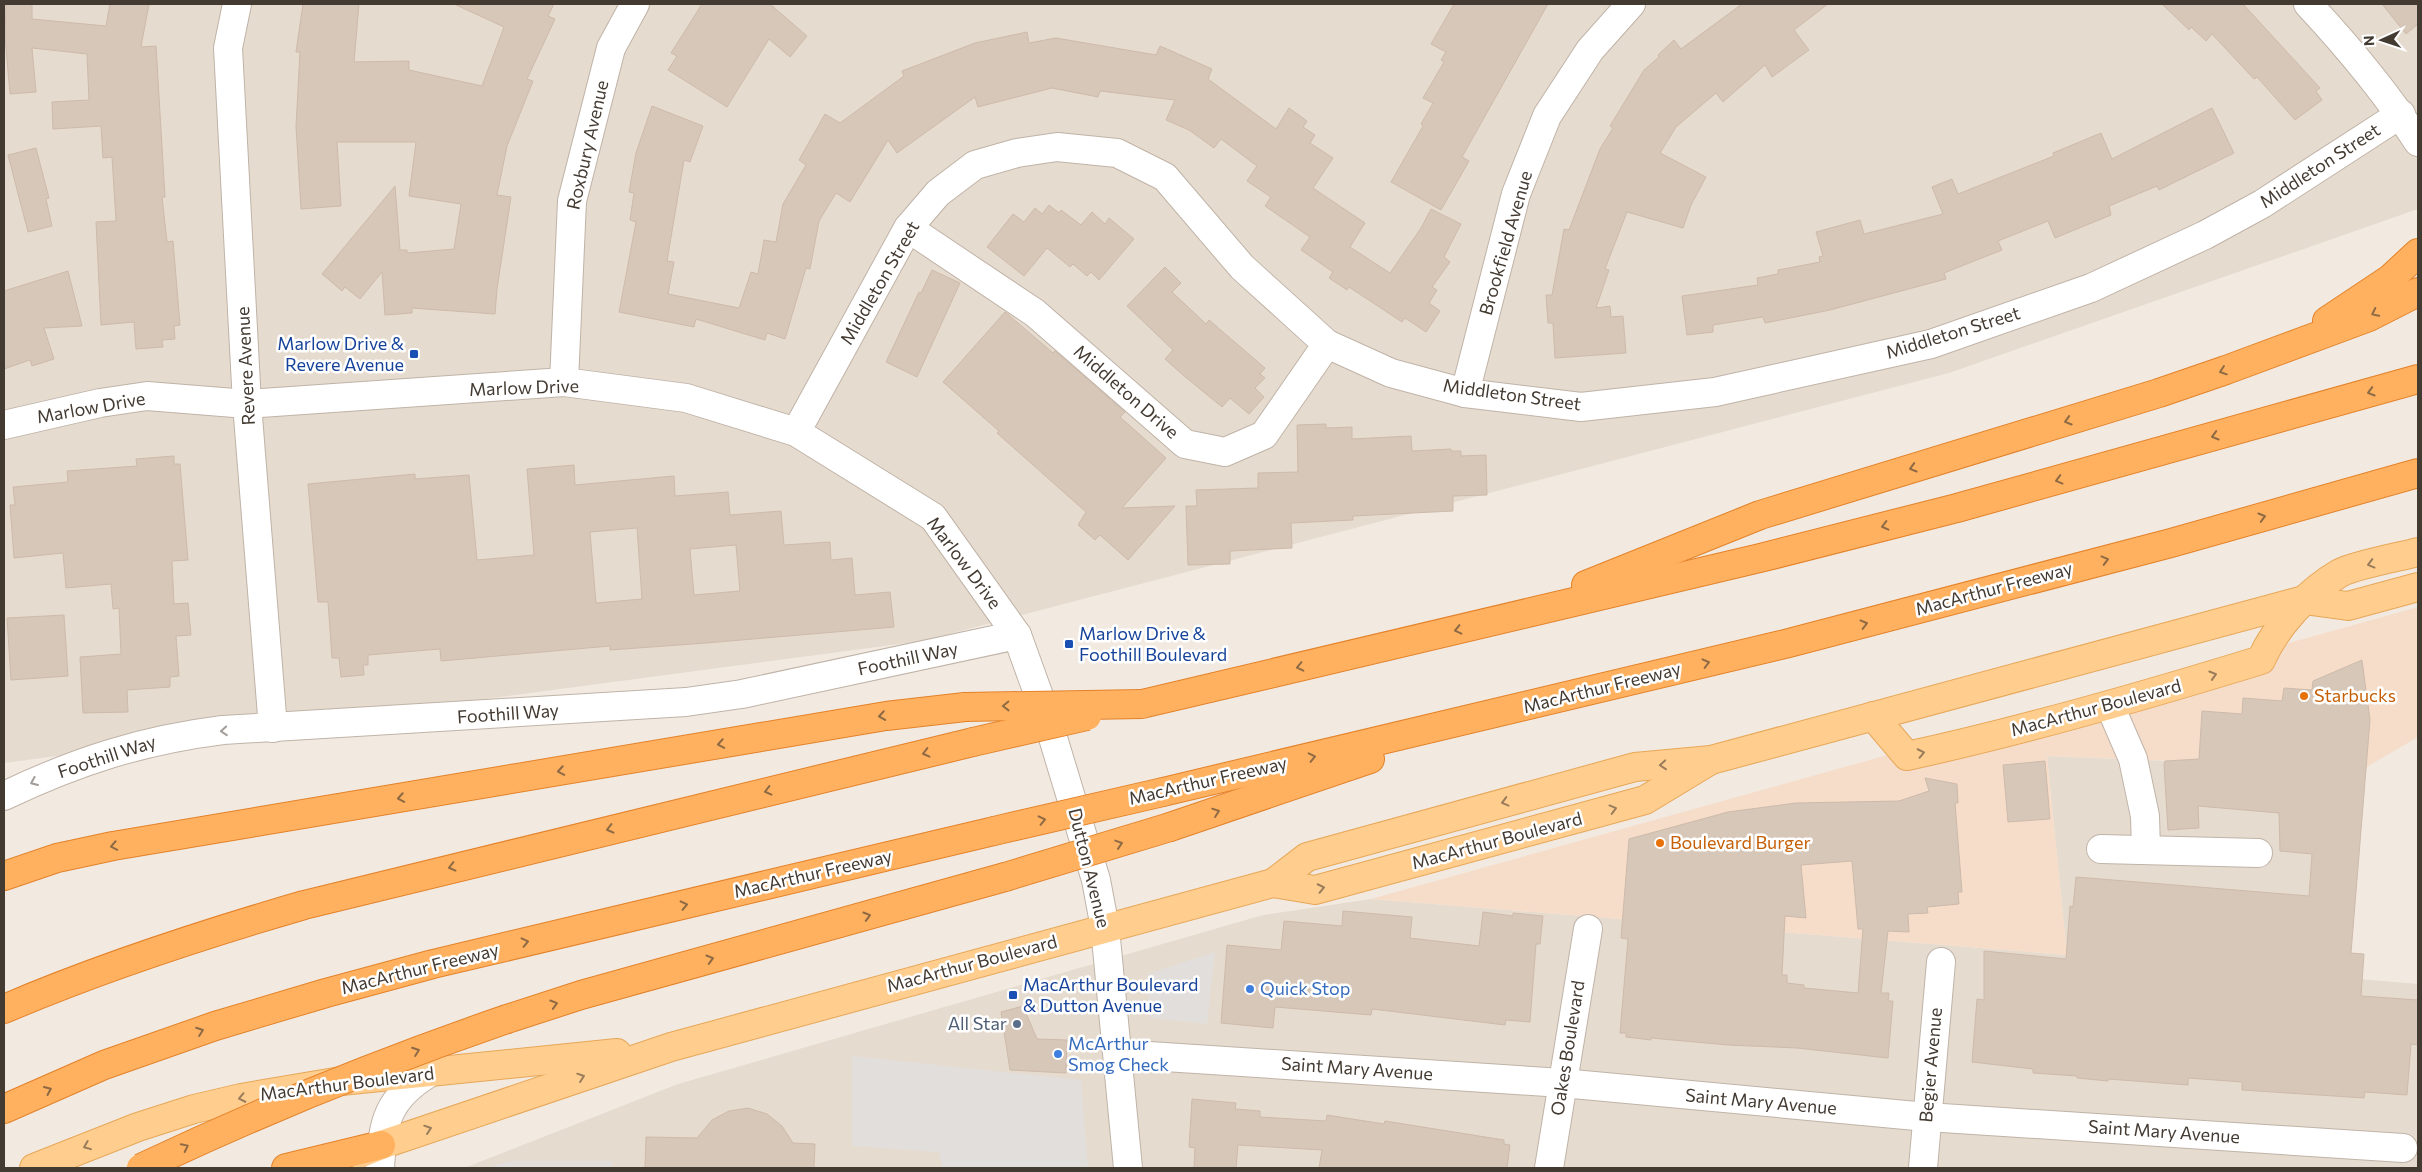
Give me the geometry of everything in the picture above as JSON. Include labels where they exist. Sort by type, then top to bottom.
[{"type":"highway","points":[[2284,349],[2390,279],[2418,253]]},
{"type":"highway","points":[[1505,618],[1760,514],[2159,393],[2284,349],[2369,316],[2418,292]]},
{"type":"highway","points":[[4,1009],[78,977],[186,939],[304,905],[973,742],[1505,618],[1957,508],[2418,378]]},
{"type":"highway","name":"MacArthur Freeway","points":[[4,1109],[104,1065],[215,1026],[433,964],[1785,644],[2171,542],[2418,473]]},
{"type":"highway","points":[[4,876],[57,858],[113,846],[886,716],[965,707],[1142,704]]},
{"type":"highway","points":[[141,1168],[325,1085],[508,1019],[581,995],[1005,877],[1170,827],[1522,707]]},
{"type":"highway","points":[[286,1168],[380,1156]]},
{"type":"main road","name":"MacArthur Boulevard","points":[[1873,716],[1907,756],[2110,706],[2262,660],[2269,642],[2304,600],[2341,572],[2418,552]]},
{"type":"main road","name":"MacArthur Boulevard","points":[[327,1168],[380,1156],[671,1046],[1273,884],[1307,857],[1635,767],[1712,760],[2304,600],[2348,606],[2418,587]]},
{"type":"main road","name":"MacArthur Boulevard","points":[[34,1168],[95,1142],[194,1109],[292,1088],[671,1046]]},
{"type":"street","name":"Revere Avenue","points":[[237,4],[228,48],[247,404],[273,728]]},
{"type":"street","name":"Roxbury Avenue","points":[[564,382],[572,201],[611,48],[635,4]]},
{"type":"street","name":"Brookfield Avenue","points":[[1465,393],[1516,194],[1547,116],[1590,50],[1632,4]]},
{"type":"street","points":[[2308,4],[2372,77],[2401,114],[2418,142]]},
{"type":"street","name":"Middleton Street","points":[[796,432],[908,228],[938,193],[975,165],[1017,153],[1057,147],[1117,153],[1165,177],[1242,267],[1327,344],[1392,373],[1465,393],[1581,407],[1715,392],[1931,344],[2090,288],[2205,235],[2262,204],[2401,114]]},
{"type":"street","name":"Middleton Drive","points":[[908,228],[1035,313],[1185,444],[1225,452],[1264,435],[1327,344]]},
{"type":"street","name":"Marlow Drive","points":[[4,425],[100,403],[148,396],[247,404],[564,382],[686,398],[796,432],[933,516],[1017,636]]},
{"type":"street","name":"Foothill Way","points":[[4,796],[72,766],[122,749],[173,737],[223,730],[686,702],[742,694],[1017,636]]},
{"type":"street","name":"Dutton Avenue","points":[[1017,636],[1047,718],[1096,880],[1105,928],[1128,1168]]},
{"type":"street","points":[[2110,706],[2134,759],[2145,816],[2146,850]]},
{"type":"street","points":[[2101,849],[2258,853]]},
{"type":"street","name":"Oakes Boulevard","points":[[1549,1168],[1588,929]]},
{"type":"street","name":"Begier Avenue","points":[[1922,1168],[1941,962]]},
{"type":"street","name":"Saint Mary Avenue","points":[[1118,1054],[1562,1083],[1927,1117],[2403,1148]]},
{"type":"street","points":[[380,1156],[387,1120],[396,1100],[409,1085],[429,1073]]},
{"type":"shaded area","points":[[4,4],[2418,4],[2418,209],[1949,373],[922,641],[4,763]]},
{"type":"shaded area","points":[[2418,607],[2418,737],[2365,768],[2047,756],[2067,955],[1371,899]]},
{"type":"shaded area","points":[[2047,756],[2317,767],[2313,975],[2418,984],[2418,1168],[464,1168],[678,1084],[1263,915],[1371,899],[2067,955]]},
{"type":"shaded area","points":[[1215,952],[1207,1024],[1150,1018],[1147,974]]},
{"type":"shaded area","points":[[852,1056],[1081,1080],[1088,1168],[942,1168],[939,1152],[852,1146]]},
{"type":"shaded area","points":[[510,1161],[612,1161],[612,1168],[487,1168]]},
{"type":"building","points":[[6,4],[32,4],[32,19],[106,26],[110,4],[149,4],[141,47],[156,46],[165,197],[162,197],[167,242],[173,241],[180,325],[174,326],[175,339],[162,340],[163,347],[136,349],[134,322],[101,325],[96,222],[116,221],[112,157],[103,158],[101,126],[53,129],[52,102],[89,100],[87,54],[32,48],[36,92],[10,94],[5,37]]},
{"type":"building","points":[[303,4],[359,4],[354,62],[409,61],[409,70],[482,86],[504,27],[454,4],[554,4],[548,16],[555,19],[527,79],[533,81],[507,146],[497,195],[511,197],[495,314],[412,308],[412,313],[385,315],[382,272],[360,299],[345,287],[342,291],[322,274],[395,186],[400,250],[407,250],[407,253],[454,249],[461,204],[409,196],[416,142],[337,142],[341,206],[301,209],[296,126],[300,52],[296,52]]},
{"type":"building","points":[[702,4],[770,4],[807,36],[790,57],[769,39],[727,107],[668,70],[677,56],[671,53]]},
{"type":"building","points":[[1454,4],[1548,4],[1462,157],[1469,161],[1441,210],[1391,182],[1423,126],[1421,124],[1433,103],[1423,98],[1444,62],[1441,60],[1446,52],[1431,44]]},
{"type":"building","points":[[1742,4],[1828,4],[1794,30],[1809,50],[1772,77],[1765,65],[1723,102],[1716,93],[1676,127],[1660,153],[1706,177],[1691,205],[1683,228],[1627,212],[1605,269],[1609,270],[1596,308],[1610,306],[1611,317],[1623,316],[1626,353],[1555,358],[1553,323],[1548,323],[1546,295],[1552,295],[1564,229],[1569,230],[1600,149],[1613,128],[1610,126],[1644,70],[1674,40],[1681,49]]},
{"type":"building","points":[[2162,4],[2243,4],[2320,88],[2316,91],[2322,100],[2295,120],[2257,77],[2254,79],[2212,34],[2206,41],[2191,27],[2189,30]]},
{"type":"building","points":[[2382,4],[2418,4],[2418,24],[2406,34]]},
{"type":"building","points":[[1027,32],[1029,43],[1056,38],[1156,55],[1160,46],[1212,69],[1208,79],[1276,129],[1289,108],[1307,121],[1303,127],[1315,135],[1310,143],[1333,158],[1313,188],[1365,223],[1350,247],[1390,273],[1421,228],[1431,209],[1461,224],[1444,257],[1450,262],[1432,287],[1437,290],[1429,303],[1440,311],[1426,332],[1405,318],[1402,322],[1349,287],[1347,290],[1329,278],[1333,272],[1301,250],[1310,237],[1265,206],[1271,197],[1247,181],[1257,166],[1221,139],[1214,148],[1189,130],[1166,120],[1175,100],[1100,91],[1098,97],[1052,88],[978,107],[975,97],[897,153],[888,140],[850,202],[836,193],[819,221],[810,269],[806,268],[785,339],[767,333],[765,340],[696,319],[694,327],[619,312],[636,222],[630,220],[634,193],[629,192],[636,153],[652,106],[703,126],[690,162],[684,160],[667,261],[674,262],[668,294],[739,308],[751,272],[758,274],[764,240],[776,242],[783,204],[806,165],[799,160],[825,114],[840,123],[904,76],[902,71],[975,43]]},
{"type":"building","points":[[2212,108],[2234,153],[2159,190],[2157,186],[2109,206],[2111,215],[2055,238],[2048,221],[1998,241],[2002,250],[1944,273],[1946,279],[1830,310],[1765,323],[1763,317],[1713,325],[1713,332],[1687,335],[1682,296],[1758,285],[1757,278],[1778,274],[1778,270],[1820,262],[1819,257],[1823,256],[1816,232],[1860,220],[1864,234],[1943,214],[1932,187],[1952,179],[1958,194],[2054,156],[2053,153],[2101,133],[2112,159]]},
{"type":"building","points":[[36,148],[49,198],[46,199],[52,226],[28,232],[8,155]]},
{"type":"building","points":[[1049,205],[1059,213],[1061,210],[1081,225],[1092,212],[1105,224],[1109,218],[1134,239],[1099,280],[1091,272],[1087,276],[1073,264],[1070,267],[1047,248],[1024,276],[987,247],[1013,214],[1024,222],[1035,208],[1042,214]]},
{"type":"building","points":[[1165,267],[1181,283],[1172,292],[1206,324],[1209,320],[1265,368],[1260,374],[1265,378],[1255,388],[1264,397],[1249,414],[1230,398],[1222,407],[1183,375],[1165,359],[1173,350],[1127,306]]},
{"type":"building","points":[[932,270],[960,283],[917,377],[886,362],[919,292],[921,293]]},
{"type":"building","points":[[68,271],[82,326],[44,328],[54,359],[32,366],[30,360],[4,369],[4,291]]},
{"type":"building","points":[[1005,312],[1053,353],[1055,351],[1125,412],[1120,417],[1166,458],[1122,508],[1175,506],[1128,560],[1100,535],[1095,540],[1078,525],[1086,512],[943,382]]},
{"type":"building","points":[[1326,424],[1326,428],[1352,427],[1352,439],[1411,436],[1412,451],[1451,449],[1451,451],[1461,451],[1461,456],[1486,455],[1487,495],[1453,496],[1453,511],[1353,516],[1353,520],[1291,523],[1292,548],[1230,551],[1230,564],[1188,565],[1186,506],[1197,506],[1196,490],[1258,488],[1258,473],[1298,472],[1297,425]]},
{"type":"building","points":[[174,456],[174,464],[180,464],[188,560],[172,561],[174,604],[188,603],[191,635],[176,636],[179,676],[170,677],[170,687],[127,690],[128,712],[83,713],[80,657],[121,654],[119,608],[113,609],[111,584],[66,588],[63,553],[14,558],[10,505],[15,505],[13,487],[68,482],[67,471],[137,466],[136,459]]},
{"type":"building","points":[[574,465],[575,485],[674,476],[675,496],[728,492],[730,515],[781,511],[784,545],[830,542],[831,560],[852,558],[855,595],[890,592],[894,627],[610,650],[610,646],[441,661],[440,649],[368,655],[368,665],[363,665],[364,675],[341,677],[339,658],[332,658],[328,602],[318,602],[308,484],[415,474],[415,479],[469,475],[477,560],[534,555],[527,469]],"holes":[[[637,528],[642,599],[596,603],[590,532]],[[736,545],[740,591],[694,595],[690,549]]]},
{"type":"building","points":[[64,615],[68,676],[11,680],[7,618]]},
{"type":"building","points":[[2362,660],[2370,720],[2351,953],[2364,954],[2361,996],[2418,1000],[2418,1045],[2411,1044],[2407,1095],[2365,1092],[2364,1098],[2242,1090],[2242,1082],[2188,1078],[2188,1085],[2108,1079],[2108,1081],[2077,1078],[2077,1076],[2033,1073],[2033,1069],[1972,1062],[1977,999],[1984,1000],[1984,951],[2066,959],[2070,906],[2073,907],[2076,877],[2309,896],[2312,854],[2280,851],[2279,813],[2198,806],[2199,828],[2168,830],[2164,765],[2165,761],[2199,759],[2202,711],[2242,714],[2243,698],[2282,701],[2284,688],[2312,690],[2313,681]]},
{"type":"building","points":[[2045,761],[2050,819],[2008,822],[2003,765]]},
{"type":"building","points":[[1925,778],[1957,784],[1958,803],[1955,803],[1962,892],[1958,892],[1959,904],[1927,907],[1928,913],[1908,914],[1909,932],[1888,931],[1881,993],[1889,993],[1888,1001],[1893,1001],[1888,1058],[1797,1048],[1728,1045],[1651,1038],[1651,1040],[1626,1037],[1626,1033],[1620,1033],[1628,939],[1621,938],[1629,839],[1728,812],[1796,803],[1899,801],[1929,791]],"holes":[[[1852,861],[1858,929],[1863,929],[1858,993],[1804,988],[1804,985],[1787,983],[1787,975],[1782,975],[1785,916],[1806,918],[1801,865]]]},
{"type":"building","points":[[1343,911],[1412,917],[1410,938],[1479,946],[1483,912],[1513,916],[1513,913],[1543,916],[1540,944],[1536,944],[1530,1022],[1506,1020],[1505,1025],[1372,1009],[1371,1015],[1275,1007],[1273,1028],[1221,1023],[1227,945],[1281,950],[1284,921],[1342,926]]},
{"type":"building","points":[[1023,1006],[1037,1039],[1067,1040],[1066,1073],[1010,1070],[1001,1012]]},
{"type":"building","points":[[1192,1099],[1236,1103],[1235,1109],[1260,1111],[1260,1117],[1326,1121],[1327,1115],[1384,1124],[1385,1121],[1504,1140],[1504,1144],[1510,1145],[1507,1168],[1319,1168],[1322,1150],[1238,1145],[1236,1168],[1194,1168],[1195,1148],[1189,1147]]},
{"type":"building","points":[[748,1108],[767,1114],[782,1126],[793,1143],[815,1144],[814,1168],[645,1168],[646,1137],[697,1138],[712,1120],[729,1111]]},
{"type":"place","name":"Marlow Drive & Revere Avenue","points":[[414,354]]},
{"type":"place","name":"Marlow Drive & Foothill Boulevard","points":[[1069,644]]},
{"type":"place","name":"Starbucks","points":[[2304,696]]},
{"type":"place","name":"Boulevard Burger","points":[[1660,843]]},
{"type":"place","name":"Quick Stop","points":[[1250,989]]},
{"type":"place","name":"MacArthur Boulevard & Dutton Avenue","points":[[1013,995]]},
{"type":"place","name":"All Star","points":[[1017,1024]]},
{"type":"place","name":"McArthur Smog Check","points":[[1058,1054]]}]
